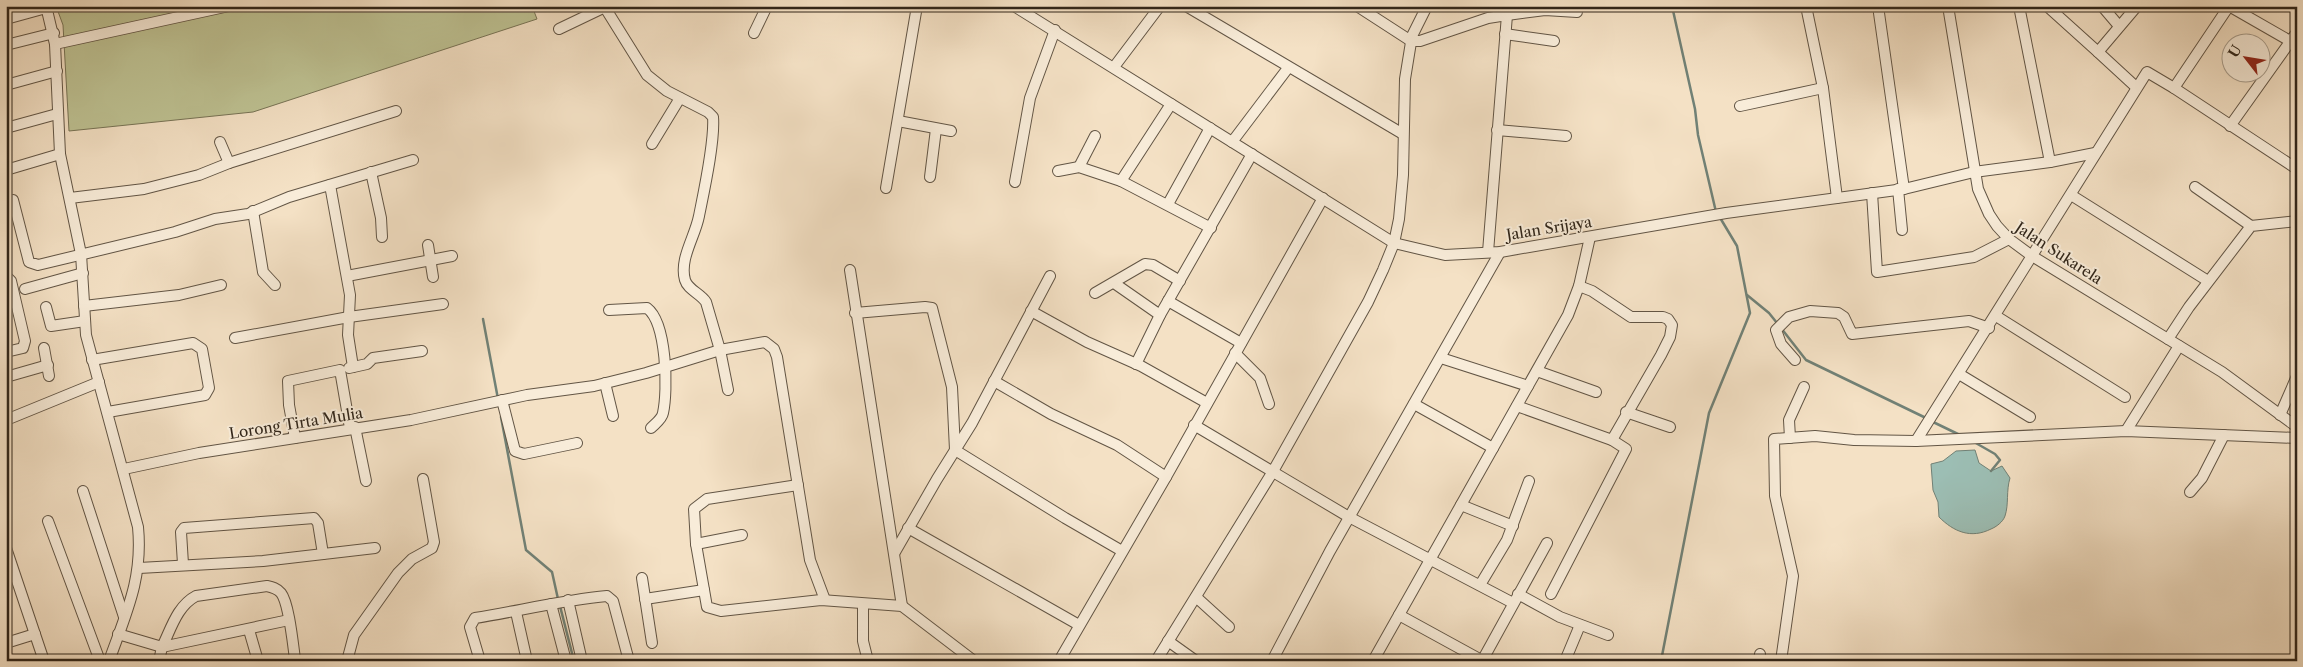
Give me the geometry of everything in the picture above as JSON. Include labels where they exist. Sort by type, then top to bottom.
[{"type":"street","points":[[55,44],[229,6]]},
{"type":"street","points":[[559,29],[605,6],[647,75],[680,98],[708,112],[713,117],[712,138],[699,216],[685,255],[684,278],[688,286],[701,295],[706,302],[720,350],[728,390]]},
{"type":"street","points":[[754,33],[767,6]]},
{"type":"street","points":[[886,188],[917,6]]},
{"type":"street","name":"Jalan Srijaya","points":[[1014,6],[1394,243],[1444,255],[1500,252],[1726,213],[1837,198]]},
{"type":"street","points":[[1114,67],[1160,6]]},
{"type":"street","points":[[1186,6],[1288,68],[1403,134]]},
{"type":"street","points":[[1357,6],[1411,41],[1420,41],[1511,12],[1545,10],[1577,12]]},
{"type":"street","points":[[1156,661],[1272,473],[1368,302],[1394,243],[1399,218],[1403,174],[1405,79],[1411,41],[1427,6]]},
{"type":"street","points":[[1806,6],[1824,88],[1837,198],[1901,189],[1974,172],[2050,162],[2096,152]]},
{"type":"street","points":[[1878,6],[1901,189],[1902,230]]},
{"type":"street","name":"Jalan Sukarela","points":[[1948,6],[1974,172],[1989,214],[2009,239],[2032,256],[2222,372],[2297,427]]},
{"type":"street","points":[[2020,6],[2050,162]]},
{"type":"street","points":[[2047,6],[2136,87]]},
{"type":"street","points":[[2102,6],[2119,26]]},
{"type":"street","points":[[2098,52],[2138,6]]},
{"type":"street","points":[[2174,88],[2229,6],[2294,36],[2230,126]]},
{"type":"street","points":[[6,19],[46,7],[54,32],[60,154],[82,254],[85,321],[92,360],[124,469],[138,527],[139,568],[109,661]]},
{"type":"street","points":[[1488,252],[1505,34],[1511,12]]},
{"type":"street","points":[[1015,182],[1030,98],[1055,30]]},
{"type":"street","points":[[6,45],[54,32]]},
{"type":"street","points":[[1505,34],[1554,41]]},
{"type":"street","points":[[1232,142],[1288,68]]},
{"type":"street","points":[[6,85],[57,70]]},
{"type":"street","points":[[1916,441],[1996,316],[2136,87],[2148,72],[2297,169]]},
{"type":"street","points":[[1740,106],[1824,88]]},
{"type":"street","points":[[652,144],[680,98]]},
{"type":"street","points":[[1121,181],[1171,104]]},
{"type":"street","points":[[70,198],[151,187],[199,175],[229,163],[396,111]]},
{"type":"street","points":[[6,128],[57,114]]},
{"type":"street","points":[[898,121],[951,131]]},
{"type":"street","points":[[1168,204],[1210,128]]},
{"type":"street","points":[[930,176],[936,129]]},
{"type":"street","points":[[1497,130],[1566,136]]},
{"type":"street","points":[[1079,167],[1095,136]]},
{"type":"street","points":[[220,142],[229,163]]},
{"type":"street","points":[[6,170],[60,154]]},
{"type":"street","points":[[1136,364],[1160,315],[1252,154]]},
{"type":"street","points":[[13,200],[30,263],[38,265],[253,211],[289,197],[413,160]]},
{"type":"street","points":[[1058,171],[1079,167],[1121,181],[1211,228]]},
{"type":"street","points":[[371,172],[381,218],[382,236]]},
{"type":"street","points":[[330,185],[350,295],[348,335],[353,367]]},
{"type":"street","points":[[2195,187],[2251,226],[2297,221]]},
{"type":"street","points":[[1872,193],[1877,272],[1974,257],[2009,239]]},
{"type":"street","points":[[2071,195],[2208,281]]},
{"type":"street","points":[[1058,661],[1166,477],[1323,198]]},
{"type":"street","points":[[253,211],[263,272],[275,285]]},
{"type":"street","points":[[2168,339],[2208,281],[2251,226]]},
{"type":"street","points":[[1373,661],[1568,315],[1579,286],[1590,237]]},
{"type":"street","points":[[428,245],[433,277]]},
{"type":"street","points":[[1272,661],[1349,517],[1500,252]]},
{"type":"street","points":[[347,276],[452,256]]},
{"type":"street","points":[[1095,293],[1145,264],[1152,265],[1180,281]]},
{"type":"street","points":[[850,270],[855,313],[895,552],[902,606]]},
{"type":"street","points":[[25,289],[83,273]]},
{"type":"street","points":[[6,276],[10,281],[25,341],[23,348],[6,352]]},
{"type":"street","points":[[895,552],[972,423],[1050,276]]},
{"type":"street","points":[[1114,283],[1160,315]]},
{"type":"street","points":[[84,306],[179,295],[221,285]]},
{"type":"street","points":[[1579,286],[1592,291],[1631,317],[1663,318],[1671,322],[1670,338],[1626,412],[1612,440]]},
{"type":"street","points":[[1168,301],[1241,343]]},
{"type":"street","points":[[235,338],[349,317],[443,304]]},
{"type":"street","points":[[46,307],[51,326],[85,321]]},
{"type":"street","points":[[609,310],[643,307],[652,311],[657,318],[665,365],[663,413],[651,428]]},
{"type":"street","points":[[855,313],[932,308],[952,387],[955,450]]},
{"type":"street","points":[[1031,311],[1087,342],[1136,364],[1207,403]]},
{"type":"street","points":[[1795,360],[1781,344],[1779,327],[1789,317],[1810,311],[1838,313],[1844,317],[1852,334],[1968,321],[1988,328]]},
{"type":"street","points":[[1996,316],[2125,396]]},
{"type":"street","name":"Lorong Tirta Mulia","points":[[124,469],[199,453],[412,420],[498,401],[605,383],[646,373],[665,365],[720,350],[765,342],[774,349],[810,560],[824,600]]},
{"type":"street","points":[[92,360],[193,343],[202,349],[209,388],[205,395],[108,412]]},
{"type":"street","points":[[2126,431],[2179,346]]},
{"type":"street","points":[[6,377],[48,370],[44,348]]},
{"type":"street","points":[[295,438],[288,405],[288,381],[367,364],[373,358],[422,351]]},
{"type":"street","points":[[1235,353],[1260,378],[1269,404]]},
{"type":"street","points":[[1441,358],[1528,386]]},
{"type":"street","points":[[340,370],[366,481]]},
{"type":"street","points":[[1537,370],[1596,392]]},
{"type":"street","points":[[1959,374],[2030,417]]},
{"type":"street","points":[[2280,414],[2297,376]]},
{"type":"street","points":[[994,381],[1051,414],[1117,445],[1166,477]]},
{"type":"street","points":[[6,420],[99,382]]},
{"type":"street","points":[[605,383],[613,416]]},
{"type":"street","points":[[1790,438],[1788,420],[1804,387]]},
{"type":"street","points":[[498,401],[518,453],[524,454],[577,443]]},
{"type":"street","points":[[1414,404],[1493,448]]},
{"type":"street","points":[[1517,406],[1612,440],[1625,448],[1626,451],[1551,594]]},
{"type":"street","points":[[1626,412],[1670,427]]},
{"type":"street","points":[[1194,425],[1349,517],[1480,585],[1608,635]]},
{"type":"street","points":[[1781,661],[1793,576],[1775,496],[1773,440],[1815,436],[1854,440],[1916,441],[2126,431],[2297,438]]},
{"type":"street","points":[[2190,492],[2202,478],[2224,435]]},
{"type":"street","points":[[955,450],[1064,518],[1122,551]]},
{"type":"street","points":[[347,661],[354,635],[388,587],[412,559],[432,548],[434,542],[423,479]]},
{"type":"street","points":[[1480,585],[1513,526],[1529,481]]},
{"type":"street","points":[[798,484],[708,499],[698,504],[693,513],[696,544],[707,607],[715,611],[824,600],[902,606],[974,661]]},
{"type":"street","points":[[83,491],[124,617]]},
{"type":"street","points":[[1461,505],[1513,526]]},
{"type":"street","points":[[183,564],[181,532],[184,528],[316,520],[323,554]]},
{"type":"street","points":[[48,521],[100,661]]},
{"type":"street","points":[[908,528],[1079,625]]},
{"type":"street","points":[[696,544],[742,535]]},
{"type":"street","points":[[1399,615],[1482,661],[1547,543]]},
{"type":"street","points":[[139,568],[183,564],[263,561],[375,548]]},
{"type":"street","points":[[7,551],[44,661]]},
{"type":"street","points":[[642,578],[652,643]]},
{"type":"street","points":[[159,661],[162,647],[182,607],[196,596],[267,586],[276,588],[282,594],[289,620],[295,660]]},
{"type":"street","points":[[644,599],[704,590]]},
{"type":"street","points":[[480,661],[470,627],[472,620],[475,618],[516,612],[559,602],[607,596],[612,598],[630,661]]},
{"type":"street","points":[[1196,597],[1229,627]]},
{"type":"street","points":[[559,602],[566,661]]},
{"type":"street","points":[[559,602],[582,661]]},
{"type":"street","points":[[863,604],[863,641],[868,661]]},
{"type":"street","points":[[516,612],[527,661]]},
{"type":"street","points":[[118,634],[162,647],[289,620]]},
{"type":"street","points":[[1566,661],[1580,625]]},
{"type":"street","points":[[249,630],[258,661]]},
{"type":"street","points":[[6,642],[35,634]]},
{"type":"street","points":[[1168,641],[1196,661]]},
{"type":"green space","points":[[56,6],[532,6],[537,19],[253,112],[69,131],[63,25]]},
{"type":"water","points":[[1975,450],[1979,463],[1991,471],[2002,466],[2010,478],[2003,520],[1995,527],[1984,532],[1970,534],[1951,527],[1939,517],[1938,502],[1933,490],[1931,464],[1943,461],[1956,451]]},
{"type":"waterway","points":[[1672,6],[1695,109],[1698,135],[1716,212]]},
{"type":"waterway","points":[[1661,661],[1709,413],[1750,313],[1737,246],[1719,216]]},
{"type":"waterway","points":[[1747,295],[1769,313],[1777,323]]},
{"type":"waterway","points":[[483,319],[498,399]]},
{"type":"waterway","points":[[1781,328],[1806,360],[1926,418]]},
{"type":"waterway","points":[[501,417],[526,550],[552,572],[558,599]]},
{"type":"waterway","points":[[1931,421],[1960,435]]},
{"type":"waterway","points":[[1974,442],[1995,454],[2000,460],[1991,471]]},
{"type":"waterway","points":[[560,606],[574,661]]}]
